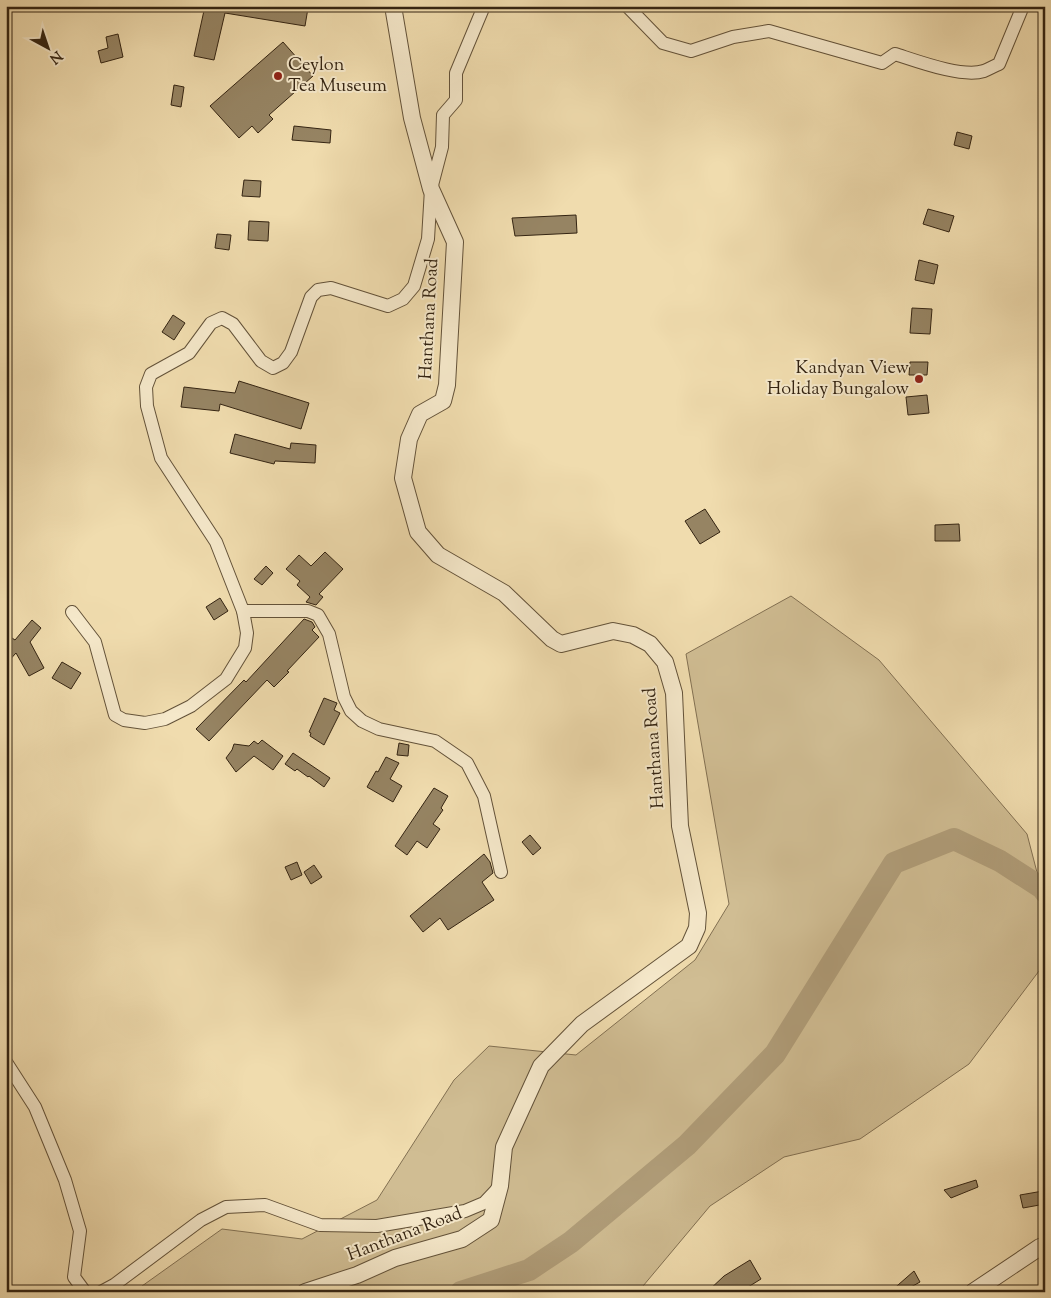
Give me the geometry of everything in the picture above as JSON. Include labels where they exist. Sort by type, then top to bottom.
[{"type":"street","name":"Hanthana Road","points":[[305,1292],[357,1275],[395,1258],[462,1239],[491,1220],[500,1186],[504,1148],[541,1066],[582,1024],[689,946],[697,928],[698,913],[680,826],[674,693],[664,662],[650,644],[633,635],[613,631],[561,644],[552,639],[504,593],[438,555],[418,532],[403,478],[409,439],[420,414],[443,401],[448,385],[455,242],[431,189],[412,118],[393,6]]},
{"type":"street","points":[[72,612],[95,642],[115,715],[124,720],[146,723],[165,719],[190,706],[226,679],[245,648],[248,633],[243,611],[216,542],[161,458],[147,406],[146,387],[151,374],[190,353],[211,323],[222,318],[233,324],[261,361],[273,368],[283,363],[291,352],[311,297],[318,290],[331,288],[388,306],[403,299],[414,286],[428,239],[431,189],[442,147],[444,115],[456,100],[456,74],[484,6]]},
{"type":"street","points":[[627,6],[663,43],[692,51],[733,37],[769,31],[882,63],[895,54],[923,64],[954,71],[973,72],[983,72],[999,64],[1023,6]]},
{"type":"street","points":[[243,611],[308,611],[318,615],[329,634],[344,697],[351,711],[362,722],[379,729],[436,741],[467,763],[484,796],[502,872]]},
{"type":"street","points":[[6,1062],[35,1107],[65,1180],[80,1231],[74,1277],[85,1292]]},
{"type":"street","points":[[101,1292],[114,1285],[201,1220],[226,1207],[265,1205],[320,1225],[377,1226],[465,1212],[484,1203],[500,1186]]},
{"type":"street","points":[[973,1292],[1040,1246],[1045,1246]]},
{"type":"shaded area","points":[[791,596],[879,660],[1027,834],[1045,903],[1045,963],[969,1064],[860,1139],[784,1157],[710,1206],[638,1292],[141,1292],[142,1286],[222,1229],[302,1239],[377,1200],[454,1080],[489,1046],[576,1055],[695,960],[729,904],[686,654]]},
{"type":"building","points":[[205,6],[298,6],[308,8],[305,26],[225,13],[214,60],[194,56]]},
{"type":"building","points":[[118,34],[123,57],[101,63],[98,51],[108,48],[106,37]]},
{"type":"building","points":[[283,42],[313,76],[269,115],[273,119],[258,133],[252,126],[239,138],[210,106]]},
{"type":"building","points":[[174,85],[184,87],[181,107],[171,105]]},
{"type":"building","points":[[294,126],[331,130],[330,143],[292,140]]},
{"type":"building","points":[[957,132],[972,136],[969,149],[954,145]]},
{"type":"building","points":[[244,180],[261,181],[260,197],[242,196]]},
{"type":"building","points":[[928,209],[954,216],[949,232],[923,224]]},
{"type":"building","points":[[576,215],[577,233],[515,236],[512,218]]},
{"type":"building","points":[[249,221],[269,222],[268,241],[248,240]]},
{"type":"building","points":[[217,234],[231,235],[229,250],[215,248]]},
{"type":"building","points":[[919,260],[938,265],[934,284],[915,280]]},
{"type":"building","points":[[912,308],[932,309],[930,334],[910,333]]},
{"type":"building","points":[[173,315],[185,323],[174,340],[162,332]]},
{"type":"building","points":[[910,362],[928,362],[927,375],[909,375]]},
{"type":"building","points":[[239,381],[309,403],[301,429],[220,404],[219,411],[181,407],[184,387],[235,393]]},
{"type":"building","points":[[927,395],[929,413],[908,415],[906,397]]},
{"type":"building","points":[[235,434],[290,449],[291,443],[316,445],[315,463],[275,461],[274,464],[230,453]]},
{"type":"building","points":[[705,509],[720,532],[700,544],[685,521]]},
{"type":"building","points":[[959,524],[960,541],[935,541],[935,525]]},
{"type":"building","points":[[325,552],[343,569],[319,594],[323,597],[316,605],[306,602],[310,597],[297,585],[300,581],[286,569],[299,555],[311,566]]},
{"type":"building","points":[[266,566],[273,573],[262,585],[254,579]]},
{"type":"building","points":[[220,598],[228,611],[214,620],[206,607]]},
{"type":"building","points":[[304,619],[312,622],[315,627],[312,630],[319,637],[274,687],[267,680],[209,741],[196,729],[244,680],[246,682]]},
{"type":"building","points":[[32,620],[41,628],[30,642],[44,668],[29,676],[16,653],[6,664],[6,645],[12,638],[15,640]]},
{"type":"building","points":[[62,662],[81,673],[71,689],[52,678]]},
{"type":"building","points":[[324,698],[337,703],[334,710],[340,713],[324,745],[310,736],[311,733],[309,732]]},
{"type":"building","points":[[262,740],[283,756],[273,770],[254,756],[236,772],[226,758],[234,744],[249,746],[254,741],[258,744]]},
{"type":"building","points":[[399,743],[409,745],[408,756],[397,755]]},
{"type":"building","points":[[293,753],[330,778],[324,787],[309,776],[297,769],[295,771],[285,764]]},
{"type":"building","points":[[386,757],[399,763],[390,779],[402,786],[393,802],[367,787]]},
{"type":"building","points":[[434,788],[448,796],[441,808],[443,810],[433,824],[440,829],[427,848],[417,841],[407,855],[395,846]]},
{"type":"building","points":[[530,835],[541,848],[533,855],[522,842]]},
{"type":"building","points":[[484,854],[490,862],[493,873],[482,882],[494,900],[448,930],[440,918],[423,932],[410,916]]},
{"type":"building","points":[[297,862],[302,875],[291,880],[285,867]]},
{"type":"building","points":[[314,865],[322,877],[311,884],[304,872]]},
{"type":"building","points":[[976,1180],[978,1187],[951,1198],[944,1190]]},
{"type":"building","points":[[1043,1191],[1045,1204],[1023,1208],[1020,1195]]},
{"type":"building","points":[[750,1260],[761,1279],[740,1292],[707,1292],[724,1276]]},
{"type":"building","points":[[914,1271],[920,1282],[902,1292],[890,1292]]},
{"type":"waterway","points":[[461,1292],[529,1270],[571,1242],[687,1145],[775,1054],[894,863],[954,839],[1000,861],[1042,888],[1045,892]]},
{"type":"place","name":"Ceylon Tea Museum","points":[[278,76]]},
{"type":"place","name":"Kandyan View Holiday Bungalow","points":[[919,379]]}]
